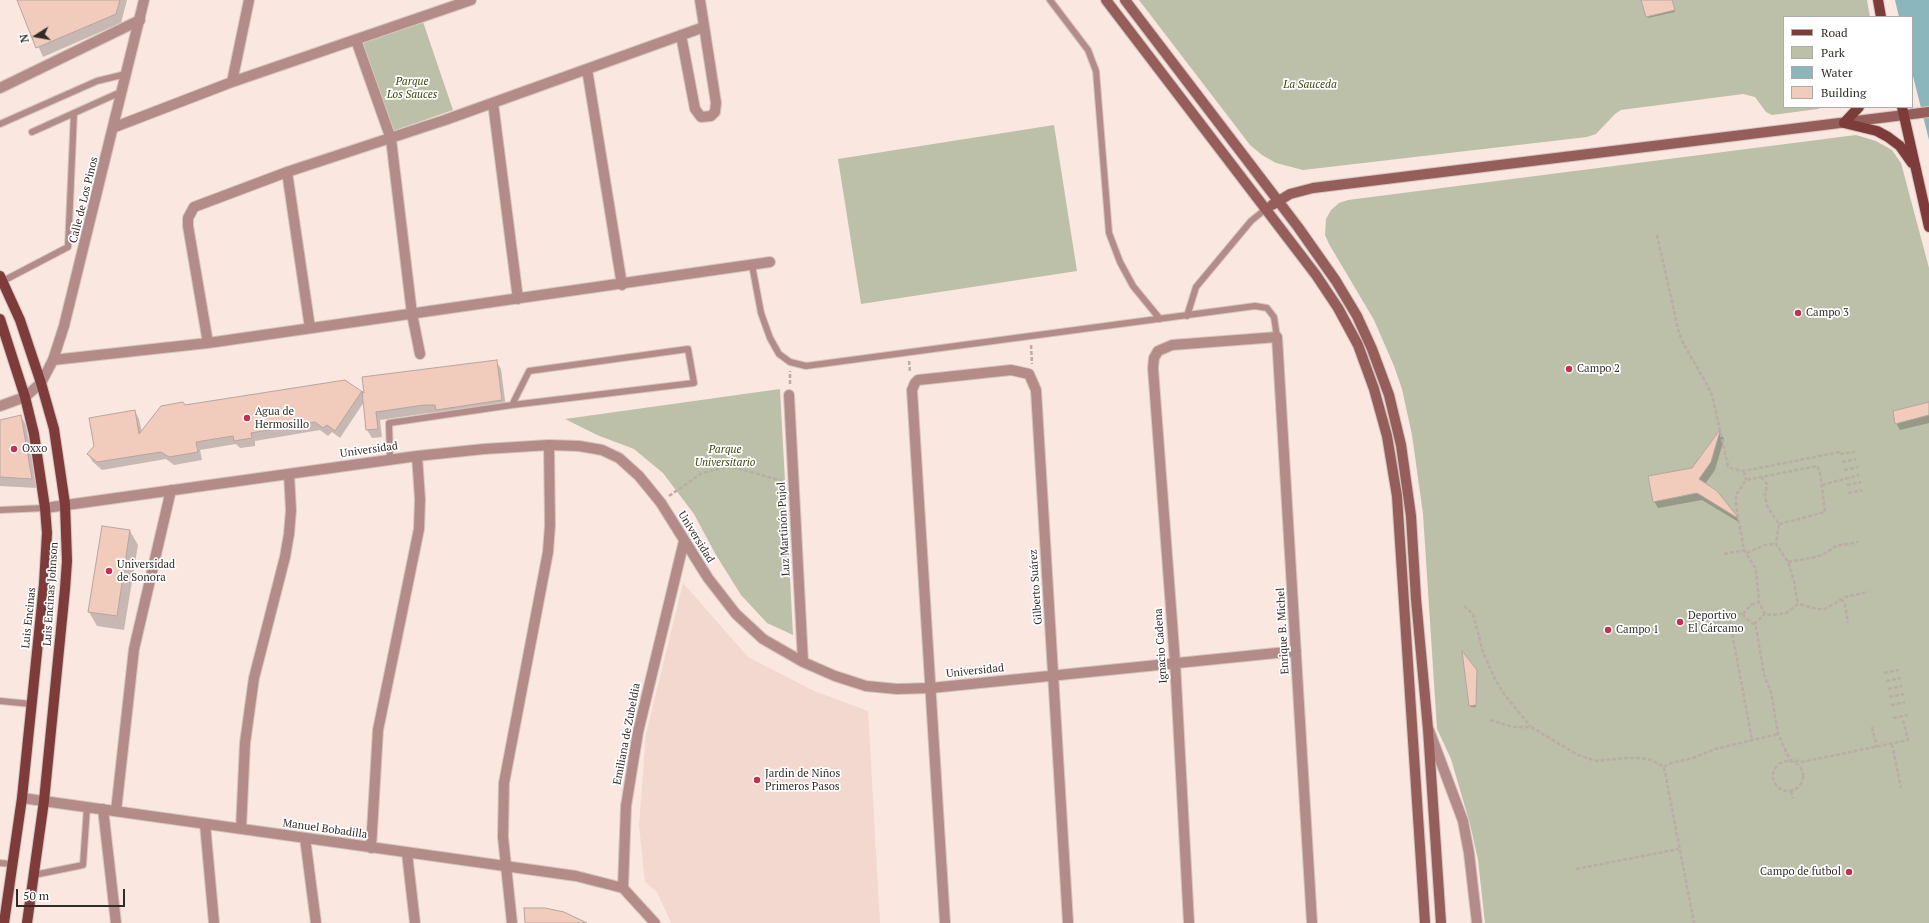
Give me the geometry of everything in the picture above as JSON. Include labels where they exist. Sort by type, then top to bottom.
[{"type":"main road","points":[[1106,0],[1267,208],[1316,274],[1338,308],[1354,339],[1374,390],[1387,436],[1397,496],[1425,923]]},
{"type":"main road","points":[[1126,0],[1320,258],[1357,316],[1390,395],[1401,445],[1407,484],[1428,729],[1441,923]]},
{"type":"main road","points":[[1878,0],[1881,15]]},
{"type":"main road","points":[[1844,123],[1858,108]]},
{"type":"main road","points":[[1267,208],[1290,194],[1313,188],[1844,123],[1903,111],[1924,113]]},
{"type":"main road","points":[[1903,111],[1929,227]]},
{"type":"main road","points":[[1844,123],[1876,131],[1888,137],[1900,146],[1915,167]]},
{"type":"main road","name":"Luis Encinas Johnson","points":[[1,278],[23,328],[41,383],[54,429],[65,504],[67,561],[65,588],[44,801],[27,923]]},
{"type":"main road","name":"Luis Encinas","points":[[0,319],[25,397],[34,434],[45,508],[46,559],[22,798],[4,923]]},
{"type":"street","name":"Calle de Los Pinos","points":[[25,397],[41,383],[53,360],[64,326],[115,127],[144,0]]},
{"type":"street","points":[[232,82],[249,0]]},
{"type":"street","points":[[115,127],[232,82],[470,0]]},
{"type":"street","points":[[681,35],[695,109],[701,118],[706,117],[715,112],[716,103],[700,0]]},
{"type":"street","points":[[0,88],[140,20]]},
{"type":"street","points":[[208,343],[188,226],[188,218],[191,212],[194,207],[200,203],[287,172],[391,139],[704,27]]},
{"type":"street","points":[[356,40],[391,139],[412,314],[420,354]]},
{"type":"street","points":[[587,69],[622,285]]},
{"type":"street","points":[[494,103],[518,299]]},
{"type":"street","points":[[287,172],[310,328]]},
{"type":"street","points":[[53,360],[208,343],[622,285],[770,262]]},
{"type":"street","name":"Ignacio Cadena","points":[[1189,923],[1175,662],[1153,368],[1154,358],[1158,351],[1172,345],[1277,337]]},
{"type":"street","name":"Enrique B. Michel","points":[[1277,337],[1312,923]]},
{"type":"street","points":[[945,923],[912,390],[918,380],[1011,370],[1029,374],[1033,380]]},
{"type":"street","name":"Gilberto Suárez","points":[[1033,380],[1036,390],[1068,923]]},
{"type":"street","name":"Luz Martinón Pujol","points":[[789,395],[803,662]]},
{"type":"street","points":[[0,406],[25,397]]},
{"type":"street","points":[[512,923],[503,837],[504,782],[508,753],[541,596],[547,558],[550,525],[549,445]]},
{"type":"street","name":"Universidad","points":[[45,508],[417,456],[484,449],[549,445],[579,446],[602,450],[619,458],[639,476],[661,503],[708,578],[736,614],[763,638],[803,662],[835,676],[866,686],[897,689],[931,688],[1175,662],[1296,651]]},
{"type":"street","points":[[371,848],[378,730],[419,529],[420,499],[417,456]]},
{"type":"street","points":[[241,829],[245,743],[254,678],[285,557],[289,534],[289,474]]},
{"type":"street","points":[[116,811],[134,650],[171,490]]},
{"type":"street","name":"Emiliana de Zubeldia","points":[[623,888],[624,836],[631,768],[662,628],[684,541]]},
{"type":"street","points":[[1428,729],[1463,821],[1469,853],[1477,923]]},
{"type":"street","name":"Manuel Bobadilla","points":[[22,798],[576,876],[623,888]]},
{"type":"street","points":[[102,809],[116,923]]},
{"type":"street","points":[[205,824],[214,923]]},
{"type":"street","points":[[305,838],[316,923]]},
{"type":"street","points":[[407,853],[415,923]]},
{"type":"street","points":[[623,888],[656,923]]},
{"type":"lane","points":[[1050,0],[1088,50],[1096,71],[1109,233],[1120,262],[1133,286],[1160,319]]},
{"type":"lane","points":[[0,124],[97,81],[126,74]]},
{"type":"lane","points":[[32,132],[123,91]]},
{"type":"lane","points":[[1,278],[68,247],[74,113]]},
{"type":"lane","points":[[1186,316],[1196,287],[1251,221],[1267,208]]},
{"type":"lane","points":[[752,265],[761,313],[770,338],[779,354],[790,362],[806,366],[1255,306],[1267,308],[1274,317],[1277,337]]},
{"type":"lane","points":[[390,460],[389,422],[512,405],[694,383],[688,349],[529,371],[512,405]]},
{"type":"lane","points":[[0,510],[45,508]]},
{"type":"lane","points":[[0,701],[31,704]]},
{"type":"lane","points":[[34,875],[83,865],[87,807]]},
{"type":"lane","points":[[0,862],[12,864]]},
{"type":"path","points":[[1657,235],[1681,339],[1712,395],[1728,466],[1733,469],[1744,471],[1840,453],[1855,452]]},
{"type":"path","points":[[1030,336],[1033,380]]},
{"type":"path","points":[[789,395],[790,362]]},
{"type":"path","points":[[1842,462],[1856,459]]},
{"type":"path","points":[[661,503],[676,490],[702,473],[730,466],[794,485]]},
{"type":"path","points":[[1765,614],[1759,602],[1756,569],[1744,550],[1735,500],[1738,491],[1746,480],[1817,466],[1820,472],[1825,512],[1779,524]]},
{"type":"path","points":[[1844,470],[1858,467]]},
{"type":"path","points":[[1744,471],[1746,480]]},
{"type":"path","points":[[1822,485],[1833,480],[1859,475]]},
{"type":"path","points":[[1761,477],[1768,484],[1765,496],[1767,506],[1779,524],[1776,544],[1788,562],[1794,581],[1798,604]]},
{"type":"path","points":[[1846,485],[1861,482]]},
{"type":"path","points":[[1848,493],[1862,490]]},
{"type":"path","points":[[1788,562],[1816,557],[1826,553],[1836,546],[1858,542]]},
{"type":"path","points":[[1747,553],[1765,545],[1776,544]]},
{"type":"path","points":[[1724,554],[1744,550]]},
{"type":"path","points":[[1798,604],[1820,610],[1841,599],[1868,592]]},
{"type":"path","points":[[1841,599],[1844,604],[1848,622]]},
{"type":"path","points":[[1743,614],[1750,605],[1759,602]]},
{"type":"path","points":[[1765,614],[1772,615],[1786,613],[1798,604]]},
{"type":"path","points":[[1464,606],[1473,614],[1483,652],[1504,694],[1531,727],[1578,755],[1590,759],[1598,761],[1641,758],[1651,760],[1664,767]]},
{"type":"path","points":[[1743,614],[1736,614],[1730,622],[1752,740]]},
{"type":"path","points":[[1743,614],[1748,622],[1754,624]]},
{"type":"path","points":[[1754,624],[1765,614]]},
{"type":"path","points":[[1754,624],[1764,675],[1771,692],[1778,734],[1787,757],[1793,762],[1801,769],[1803,779],[1798,788],[1791,791],[1780,789],[1776,786],[1772,777],[1778,764],[1788,761],[1793,762],[1802,762],[1908,740],[1903,720]]},
{"type":"path","points":[[1884,673],[1899,670]]},
{"type":"path","points":[[1886,681],[1901,678]]},
{"type":"path","points":[[1888,689],[1902,686]]},
{"type":"path","points":[[1889,697],[1904,694]]},
{"type":"path","points":[[1891,705],[1906,702]]},
{"type":"path","points":[[1894,718],[1908,715]]},
{"type":"path","points":[[1490,720],[1513,727],[1531,727]]},
{"type":"path","points":[[1872,728],[1877,747]]},
{"type":"path","points":[[1664,767],[1671,763],[1693,758],[1715,749],[1778,734]]},
{"type":"path","points":[[1892,744],[1901,788]]},
{"type":"path","points":[[1664,767],[1694,923]]},
{"type":"path","points":[[1791,791],[1793,798]]},
{"type":"path","points":[[1576,869],[1679,849]]},
{"type":"shaded area","name":"Jardin de Niños Primeros Pasos","points":[[683,583],[748,657],[814,691],[868,711],[880,923],[671,923],[657,892],[645,882],[639,825],[646,734]]},
{"type":"green space","name":"La Sauceda","points":[[1139,0],[1867,0],[1870,16],[1783,16],[1783,108],[1820,108],[1818,109],[1772,115],[1766,112],[1755,97],[1743,94],[1621,110],[1615,114],[1596,134],[1587,137],[1303,170],[1276,163],[1262,155],[1250,145]]},
{"type":"green space","name":"Parque Los Sauces","points":[[422,19],[453,110],[393,131],[362,40]]},
{"type":"green space","points":[[1054,125],[1077,271],[861,304],[838,159]]},
{"type":"green space","name":"Deportivo El Cárcamo","points":[[1856,135],[1876,141],[1892,150],[1901,163],[1929,268],[1929,923],[1485,923],[1478,860],[1470,824],[1451,759],[1437,729],[1423,514],[1412,435],[1402,389],[1394,366],[1374,320],[1329,244],[1325,235],[1326,219],[1331,210],[1339,203],[1348,200]]},
{"type":"green space","name":"Parque Universitario","points":[[780,389],[793,635],[767,623],[741,595],[716,555],[694,514],[663,473],[634,449],[597,435],[565,419]]},
{"type":"water","points":[[1895,0],[1929,0],[1929,140],[1913,76],[1913,16],[1899,16]]},
{"type":"building","points":[[17,0],[120,0],[116,14],[36,48]]},
{"type":"building","points":[[1641,0],[1672,0],[1675,10],[1646,17]]},
{"type":"building","points":[[497,360],[502,400],[436,410],[435,405],[424,405],[376,412],[378,429],[366,430],[362,392],[364,393],[362,377]]},
{"type":"building","points":[[345,380],[362,391],[335,431],[327,425],[323,428],[315,422],[251,433],[252,438],[234,441],[233,436],[196,442],[198,452],[169,457],[161,452],[97,462],[87,454],[94,446],[89,418],[135,410],[139,434],[161,406],[183,402],[185,405]]},
{"type":"building","points":[[1929,402],[1929,415],[1895,424],[1893,411]]},
{"type":"building","name":"Oxxo","points":[[21,415],[32,479],[0,477],[0,420]]},
{"type":"building","points":[[1719,431],[1711,462],[1699,479],[1717,491],[1737,516],[1736,517],[1697,493],[1653,502],[1648,476],[1692,468]]},
{"type":"building","name":"Universidad de Sonora","points":[[102,526],[130,530],[117,616],[88,612]]},
{"type":"building","points":[[1462,651],[1477,670],[1476,705],[1469,706]]},
{"type":"building","points":[[524,908],[545,908],[564,912],[587,923],[525,923]]},
{"type":"place","name":"Campo 3","points":[[1798,313]]},
{"type":"place","name":"Campo 2","points":[[1569,369]]},
{"type":"place","name":"Agua de Hermosillo","points":[[247,418]]},
{"type":"place","name":"Oxxo","points":[[14,449]]},
{"type":"place","name":"Universidad de Sonora","points":[[109,571]]},
{"type":"place","name":"Deportivo El Cárcamo","points":[[1680,622]]},
{"type":"place","name":"Campo 1","points":[[1608,630]]},
{"type":"place","name":"Jardin de Niños Primeros Pasos","points":[[757,780]]},
{"type":"place","name":"Campo de futbol","points":[[1849,872]]}]
